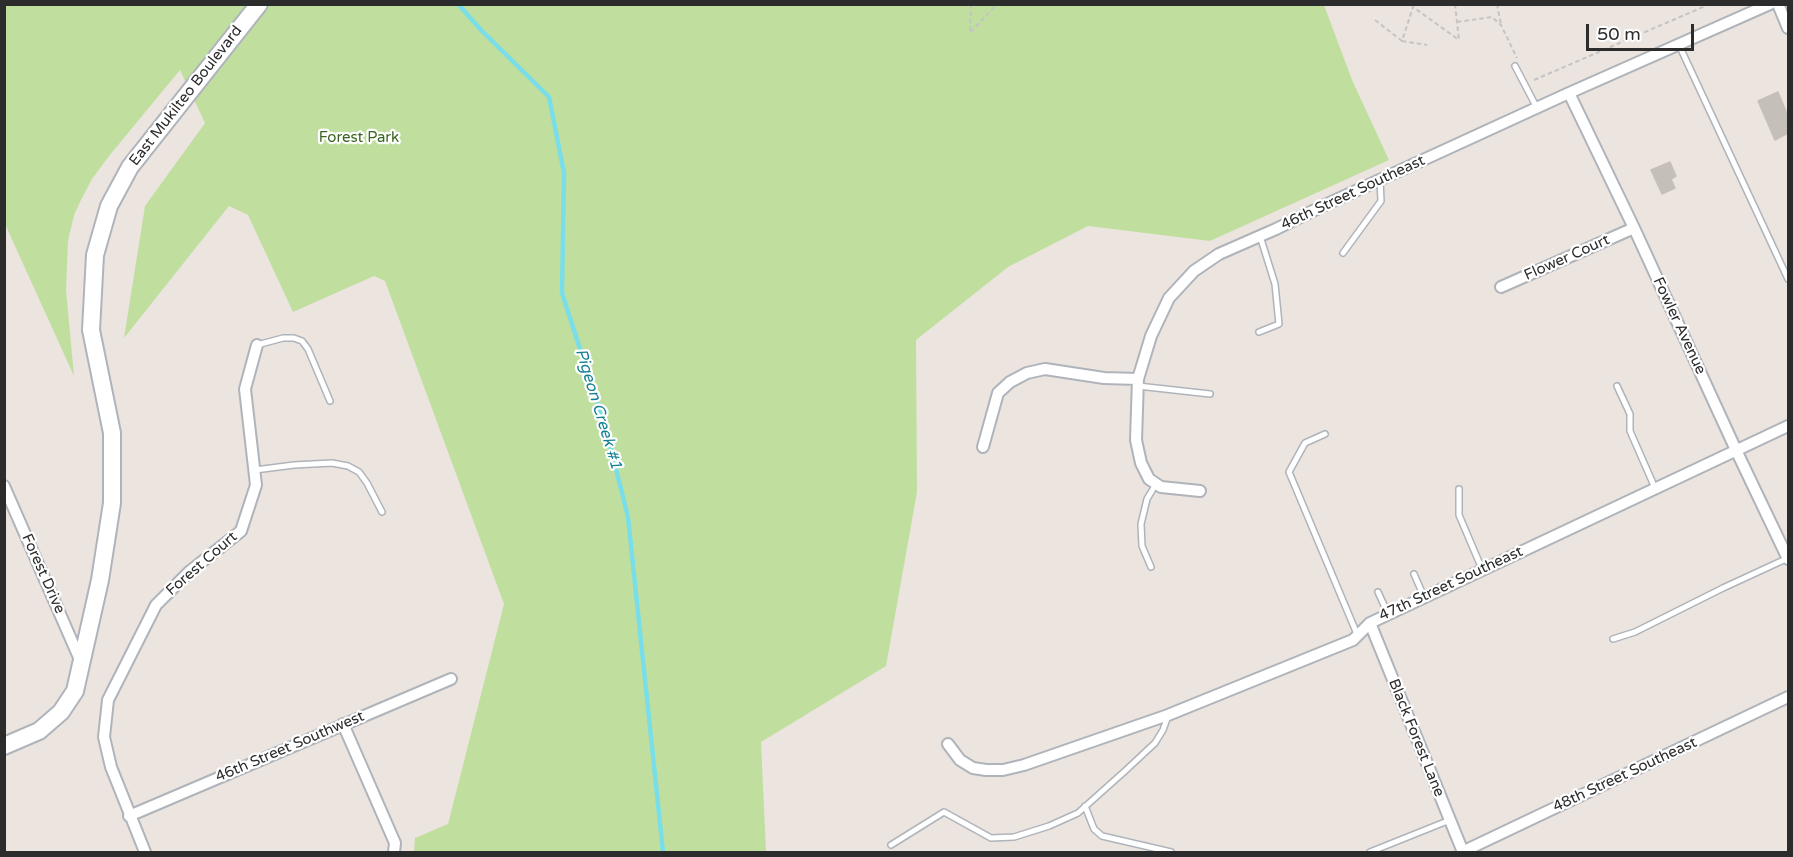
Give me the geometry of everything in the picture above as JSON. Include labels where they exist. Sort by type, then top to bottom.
[{"type":"main road","name":"East Mukilteo Boulevard","points":[[4,746],[39,731],[61,712],[75,691],[100,580],[112,503],[112,433],[91,330],[95,255],[109,206],[130,167],[259,4]]},
{"type":"street","name":"46th Street Southeast","points":[[1156,484],[1149,479],[1138,452],[1136,440],[1138,383],[1151,336],[1169,298],[1194,271],[1219,254],[1260,237],[1380,179],[1770,4]]},
{"type":"street","points":[[1778,4],[1788,28]]},
{"type":"street","name":"Fowler Avenue","points":[[1569,93],[1788,558]]},
{"type":"street","name":"Flower Court","points":[[1501,287],[1634,228]]},
{"type":"street","name":"Forest Court","points":[[129,816],[111,767],[104,737],[108,700],[156,605],[189,572],[241,531],[256,485],[245,389],[257,345]]},
{"type":"street","points":[[983,447],[998,393],[1010,382],[1027,374],[1045,369],[1138,383]]},
{"type":"street","name":"47th Street Southeast","points":[[948,744],[960,760],[973,768],[986,771],[1003,770],[1024,765],[1168,715],[1353,640],[1370,623],[1388,614],[1788,426]]},
{"type":"street","points":[[1156,484],[1161,487],[1200,490]]},
{"type":"street","name":"Forest Drive","points":[[4,486],[81,662]]},
{"type":"street","name":"Black Forest Lane","points":[[1370,623],[1463,852]]},
{"type":"street","name":"46th Street Southwest","points":[[129,816],[451,679]]},
{"type":"street","name":"48th Street Southeast","points":[[1463,852],[1788,698]]},
{"type":"street","points":[[343,724],[395,843],[394,852]]},
{"type":"street","points":[[129,816],[145,852]]},
{"type":"lane","points":[[1679,45],[1788,279]]},
{"type":"lane","points":[[1517,65],[1537,108]]},
{"type":"lane","points":[[1343,253],[1381,201],[1380,179]]},
{"type":"lane","points":[[1259,332],[1279,324],[1275,284],[1260,237]]},
{"type":"lane","points":[[257,345],[283,338],[302,341],[330,401]]},
{"type":"lane","points":[[1138,383],[1210,394]]},
{"type":"lane","points":[[1617,386],[1630,414],[1630,431],[1655,488]]},
{"type":"lane","points":[[1325,434],[1305,443],[1289,472],[1357,634]]},
{"type":"lane","points":[[255,470],[332,463],[348,466],[358,472],[367,483],[382,512]]},
{"type":"lane","points":[[1151,567],[1142,546],[1141,524],[1147,499],[1156,484]]},
{"type":"lane","points":[[1459,489],[1459,515],[1482,569]]},
{"type":"lane","points":[[1613,639],[1635,632],[1788,558]]},
{"type":"lane","points":[[1414,574],[1424,597]]},
{"type":"lane","points":[[1378,592],[1388,614]]},
{"type":"lane","points":[[891,845],[944,812],[991,838],[1014,837],[1049,826],[1078,813],[1155,743],[1168,715]]},
{"type":"lane","points":[[1085,806],[1094,829],[1102,836],[1171,852]]},
{"type":"lane","points":[[1370,852],[1450,820]]},
{"type":"path","points":[[971,4],[970,33],[997,4]]},
{"type":"path","points":[[1402,41],[1413,6],[1459,40],[1455,4]]},
{"type":"path","points":[[1497,4],[1517,65]]},
{"type":"path","points":[[1529,82],[1710,4]]},
{"type":"path","points":[[1457,22],[1492,16],[1502,25]]},
{"type":"path","points":[[1375,20],[1402,41],[1427,45]]},
{"type":"green space","name":"Forest Park","points":[[4,5],[1324,5],[1352,80],[1389,160],[1210,241],[1088,226],[1008,267],[916,340],[917,492],[886,666],[761,742],[766,852],[414,852],[415,838],[448,824],[504,604],[385,281],[374,276],[293,312],[248,215],[229,206],[124,338],[145,206],[205,123],[180,70],[92,179],[74,215],[68,241],[66,290],[74,376],[5,224]]},
{"type":"building","points":[[1778,92],[1788,116],[1788,133],[1775,140],[1758,101]]},
{"type":"building","points":[[1670,162],[1676,176],[1671,179],[1675,188],[1662,194],[1651,170]]},
{"type":"waterway","name":"Pigeon Creek #1","points":[[458,4],[549,97],[564,173],[562,293],[607,433],[628,517],[663,852]]}]
